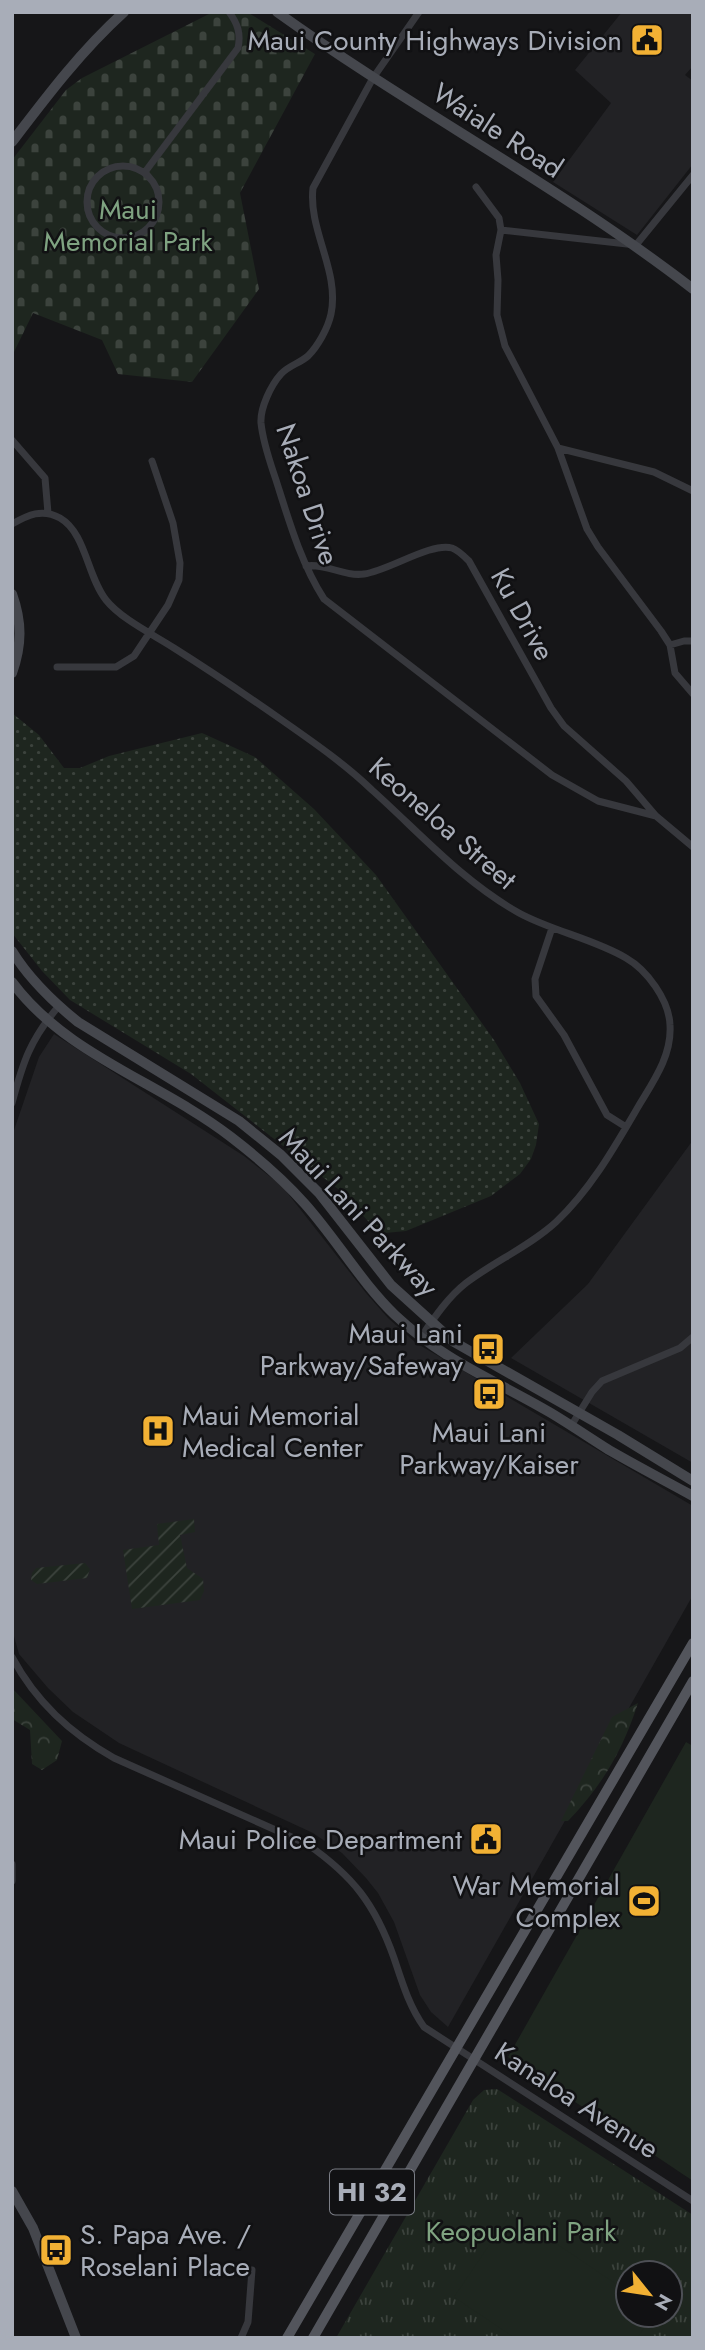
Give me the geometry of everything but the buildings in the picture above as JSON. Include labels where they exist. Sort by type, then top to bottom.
[{"type":"main road","points":[[12,142],[56,83],[94,40],[124,12]]},
{"type":"main road","name":"Waiale Road","points":[[277,12],[373,78],[636,245],[693,289]]},
{"type":"main road","points":[[12,594],[21,629],[19,650],[12,673]]},
{"type":"main road","name":"Maui Lani Parkway","points":[[12,951],[35,983],[58,1007],[239,1121],[281,1155],[319,1193],[391,1285],[454,1342],[693,1481]]},
{"type":"main road","name":"Maui Lani Parkway","points":[[12,982],[47,1020],[67,1036],[229,1135],[269,1168],[306,1205],[377,1296],[421,1336],[460,1365],[693,1496]]},
{"type":"main road","name":"HI 32","points":[[287,2338],[693,1643]]},
{"type":"main road","name":"HI 32","points":[[313,2338],[693,1681]]},
{"type":"main road","points":[[12,2191],[33,2228],[76,2338]]},
{"type":"street","points":[[145,172],[238,48],[239,28],[229,12]]},
{"type":"street","name":"Nakoa Drive","points":[[419,12],[373,78],[313,188],[312,208],[332,292],[331,317],[308,355],[281,374],[268,397],[261,421],[265,445],[306,566],[324,599],[552,775],[598,801],[656,816],[693,847]]},
{"type":"street","points":[[118,166],[132,166],[145,172],[155,183],[160,197],[159,211],[153,224],[129,239],[115,238],[102,232],[92,221],[87,208],[88,194],[94,180],[104,171],[118,166]]},
{"type":"street","points":[[501,230],[636,245],[693,175]]},
{"type":"street","points":[[476,187],[499,218],[501,230],[496,255],[497,316],[505,346],[558,448],[587,529],[670,645],[676,673],[693,694]]},
{"type":"street","points":[[12,440],[46,478],[48,513],[31,513],[12,524]]},
{"type":"street","points":[[558,448],[653,472],[693,491]]},
{"type":"street","points":[[57,667],[116,667],[134,656],[168,605],[179,580],[180,563],[173,523],[152,461]]},
{"type":"street","name":"Keoneloa Street","points":[[48,513],[60,519],[75,533],[94,581],[107,602],[233,686],[334,758],[456,869],[492,898],[552,928],[627,958],[650,979],[665,1004],[670,1023],[670,1042],[660,1070],[587,1190],[555,1223],[464,1284],[421,1336]]},
{"type":"street","name":"Ku Drive","points":[[306,566],[323,565],[360,575],[430,549],[446,547],[460,552],[469,561],[551,708],[565,726],[625,781],[656,816]]},
{"type":"street","points":[[670,645],[693,641]]},
{"type":"street","points":[[552,928],[535,979],[536,996],[564,1035],[607,1115],[626,1127]]},
{"type":"street","points":[[12,1103],[27,1052],[38,1031],[58,1007]]},
{"type":"street","points":[[571,1426],[602,1381],[680,1348],[693,1337]]},
{"type":"street","name":"Kanaloa Avenue","points":[[12,1657],[26,1680],[54,1715],[88,1743],[126,1763],[307,1844],[334,1863],[356,1886],[382,1927],[408,2000],[430,2032],[474,2057],[693,2201]]},
{"type":"street","points":[[12,1864],[12,1881]]},
{"type":"street","points":[[241,2338],[248,2322],[252,2270]]},
{"type":"shaded area","points":[[622,12],[693,12],[693,66],[685,75],[693,81],[693,164],[637,235],[553,182],[611,103],[575,70]]},
{"type":"shaded area","points":[[54,1034],[244,1156],[282,1186],[366,1293],[388,1318],[416,1343],[693,1506],[693,1595],[448,2027],[431,2012],[420,1995],[394,1922],[378,1893],[342,1853],[313,1833],[119,1743],[73,1712],[19,1654],[12,1629],[12,1136],[39,1057]]},
{"type":"shaded area","points":[[693,1140],[693,1463],[511,1358],[588,1284]]},
{"type":"green space","name":"Maui Memorial Park","points":[[213,12],[247,12],[315,54],[240,193],[259,289],[192,382],[118,374],[102,340],[33,313],[14,352],[12,351],[12,160],[66,90],[82,78]]},
{"type":"green space","points":[[12,713],[39,735],[64,768],[80,768],[109,756],[202,733],[255,757],[314,809],[376,875],[494,1040],[520,1083],[539,1124],[531,1159],[520,1174],[491,1196],[406,1231],[385,1233],[368,1221],[338,1189],[191,1074],[70,1000],[42,971],[12,933]]},
{"type":"green space","points":[[194,1519],[195,1532],[180,1535],[187,1568],[203,1579],[204,1591],[200,1600],[132,1609],[123,1550],[159,1545],[157,1524]]},
{"type":"green space","points":[[85,1563],[90,1569],[87,1578],[37,1584],[31,1580],[36,1568]]},
{"type":"green space","points":[[12,1688],[62,1741],[57,1760],[42,1770],[32,1764],[30,1730],[12,1719]]},
{"type":"green space","points":[[638,1703],[626,1736],[601,1781],[568,1821],[561,1821],[612,1717]]},
{"type":"green space","name":"War Memorial Complex","points":[[686,1742],[693,1746],[693,2181],[508,2057]]},
{"type":"green space","name":"Keopuolani Park","points":[[497,2089],[693,2215],[693,2338],[336,2338],[473,2100],[484,2090]]},
{"type":"green space","points":[[511,2213],[614,2283],[614,2329],[643,2329],[637,2338],[515,2338],[454,2297]]},
{"type":"place","name":"Maui County Highways Division","points":[[647,40]]},
{"type":"place","name":"Maui Lani Parkway/Safeway","points":[[488,1349]]},
{"type":"place","name":"Maui Lani Parkway/Kaiser","points":[[489,1394]]},
{"type":"place","name":"Maui Memorial Medical Center","points":[[158,1431]]},
{"type":"place","name":"Maui Police Department","points":[[486,1839]]},
{"type":"place","name":"War Memorial Complex","points":[[644,1901]]},
{"type":"place","name":"S. Papa Ave. / Roselani Place","points":[[56,2250]]}]
